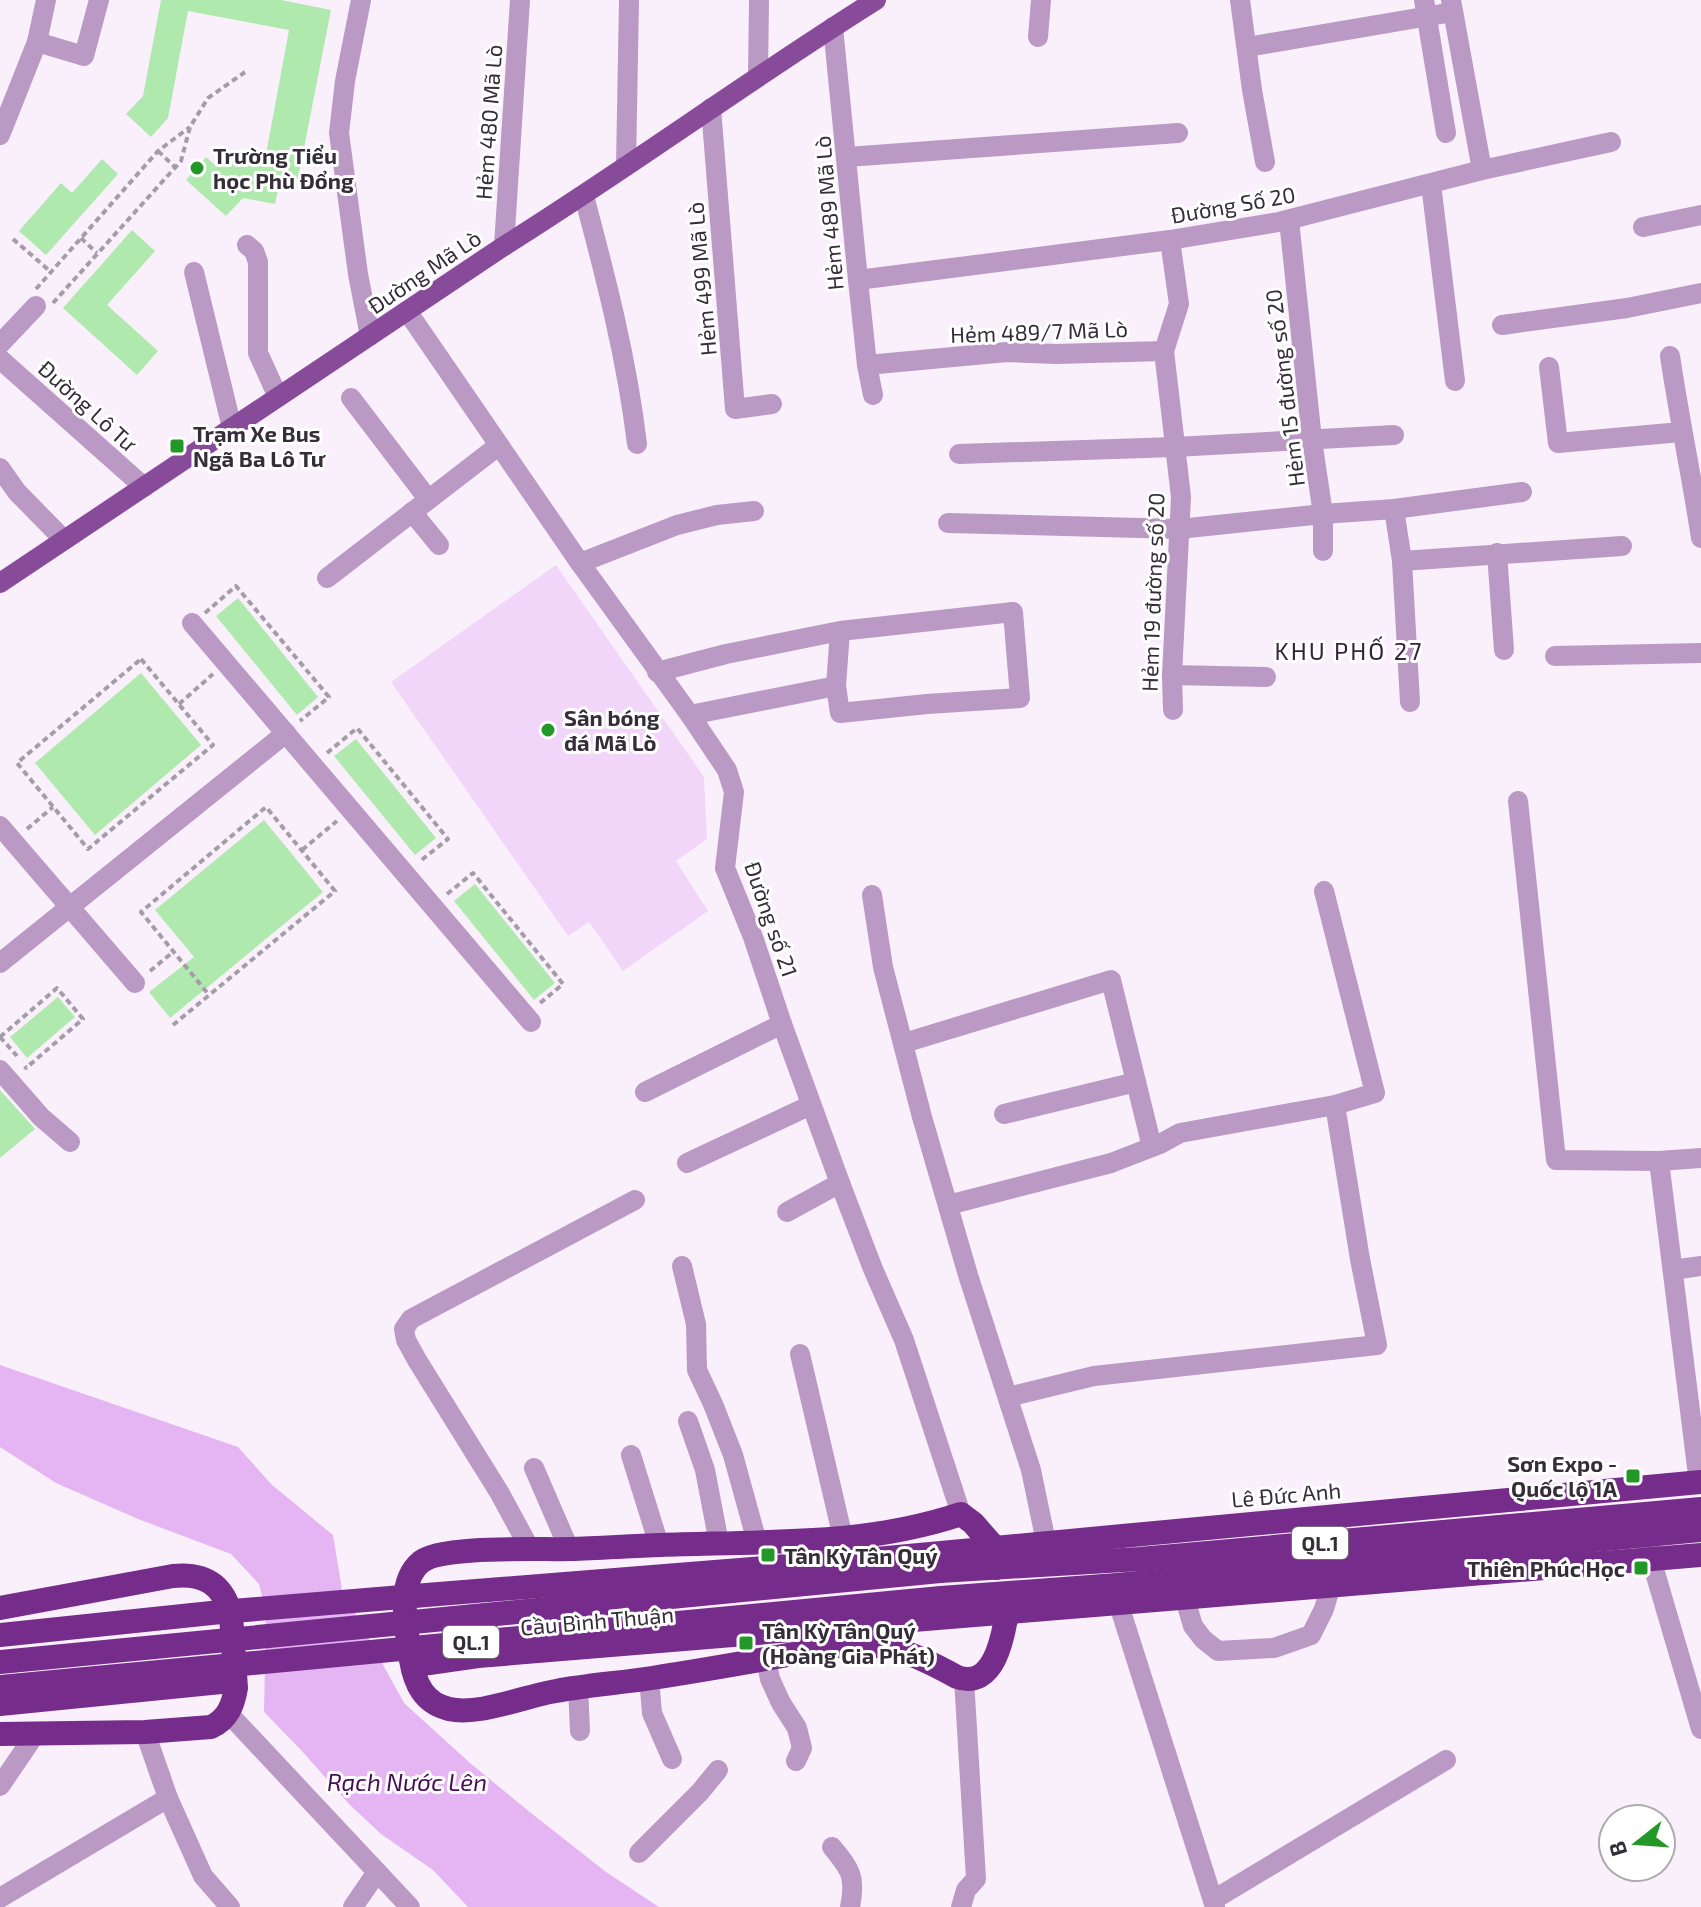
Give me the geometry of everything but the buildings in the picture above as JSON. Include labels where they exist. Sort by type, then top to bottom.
[{"type":"highway","name":"Lê Đức Anh","points":[[940,1571],[1046,1542],[1700,1482]]},
{"type":"highway","name":"Lê Đức Anh","points":[[876,1559],[1140,1559],[1701,1509]]},
{"type":"highway","points":[[995,1557],[973,1523],[961,1514],[924,1526],[843,1538],[455,1551],[430,1556],[419,1562],[413,1572],[405,1600],[414,1676],[428,1699],[437,1705],[468,1710],[551,1691],[649,1678],[849,1644],[900,1650],[964,1679],[978,1676],[995,1659],[1007,1613]]},
{"type":"highway","name":"QL.1","points":[[1650,1547],[1701,1530]]},
{"type":"highway","name":"QL.1","points":[[1007,1613],[1117,1593],[1490,1560],[1650,1547],[1701,1555]]},
{"type":"highway","name":"Cầu Bình Thuận","points":[[0,1635],[221,1612],[876,1559]]},
{"type":"highway","name":"QL.1","points":[[1117,1593],[1185,1599],[1331,1585],[1490,1560]]},
{"type":"highway","name":"Cầu Bình Thuận","points":[[0,1662],[940,1571]]},
{"type":"highway","points":[[0,1608],[186,1574],[205,1579],[223,1594],[228,1604],[236,1688],[228,1713],[211,1727],[145,1732],[0,1734]]},
{"type":"highway","name":"Cầu Bình Thuận","points":[[0,1687],[941,1598],[1117,1593]]},
{"type":"highway","name":"Cầu Bình Thuận","points":[[0,1704],[478,1656],[1007,1613]]},
{"type":"main road","name":"Đường Mã Lò","points":[[0,583],[876,0]]},
{"type":"street","points":[[0,135],[37,42],[46,0]]},
{"type":"street","points":[[37,42],[84,56],[99,0]]},
{"type":"street","points":[[361,0],[345,81],[339,133],[358,274],[370,336]]},
{"type":"street","name":"Hẻm 480 Mã Lò","points":[[504,246],[520,0]]},
{"type":"street","points":[[626,166],[629,0]]},
{"type":"street","points":[[758,77],[759,0]]},
{"type":"street","points":[[1038,37],[1041,0]]},
{"type":"street","points":[[1240,0],[1265,162]]},
{"type":"street","points":[[1247,47],[1425,8],[1452,6],[1482,170]]},
{"type":"street","points":[[1425,8],[1446,133]]},
{"type":"street","name":"Hẻm 489 Mã Lò","points":[[833,27],[867,365],[873,395]]},
{"type":"street","name":"Hẻm 499 Mã Lò","points":[[711,108],[735,409],[772,404]]},
{"type":"street","points":[[847,157],[1178,133]]},
{"type":"street","name":"Đường Số 20","points":[[858,280],[1170,240],[1289,220],[1482,170],[1611,142]]},
{"type":"street","points":[[1431,184],[1455,381]]},
{"type":"street","points":[[584,196],[631,393],[637,444]]},
{"type":"street","points":[[1643,227],[1701,215]]},
{"type":"street","name":"Hẻm 15 đường số 20","points":[[1289,220],[1312,440],[1323,514],[1323,551]]},
{"type":"street","name":"Hẻm 19 đường số 20","points":[[1170,240],[1179,304],[1164,351],[1181,497],[1173,710]]},
{"type":"street","points":[[247,245],[254,251],[258,262],[258,353],[278,397]]},
{"type":"street","points":[[194,272],[232,428]]},
{"type":"street","points":[[1502,325],[1627,308],[1701,293]]},
{"type":"street","points":[[0,344],[41,301]]},
{"type":"street","name":"Đường số 21","points":[[407,311],[498,446],[727,770],[734,792],[725,868],[753,937],[840,1183],[904,1340],[961,1514]]},
{"type":"street","name":"Hẻm 489/7 Mã Lò","points":[[867,365],[1007,352],[1164,351]]},
{"type":"street","points":[[1670,356],[1701,538]]},
{"type":"street","name":"Đường Lô Tư","points":[[0,359],[144,487]]},
{"type":"street","points":[[1549,367],[1558,443],[1681,432]]},
{"type":"street","points":[[351,398],[420,505],[439,545]]},
{"type":"street","points":[[959,454],[1175,447],[1394,435]]},
{"type":"street","points":[[327,578],[498,446]]},
{"type":"street","points":[[0,468],[17,492],[64,540]]},
{"type":"street","points":[[948,523],[1179,529],[1394,509],[1522,492]]},
{"type":"street","points":[[1394,509],[1402,561],[1410,702]]},
{"type":"street","points":[[580,563],[677,525],[717,515],[754,511]]},
{"type":"street","points":[[1402,561],[1622,546]]},
{"type":"street","points":[[1497,553],[1504,650]]},
{"type":"street","points":[[657,672],[726,654],[840,631],[1013,612],[1020,698],[840,713],[836,686],[840,631]]},
{"type":"street","points":[[192,623],[528,1018]]},
{"type":"street","points":[[1555,656],[1701,653]]},
{"type":"street","points":[[1172,675],[1266,677]]},
{"type":"street","points":[[690,715],[836,686]]},
{"type":"street","points":[[0,963],[286,733]]},
{"type":"street","points":[[1518,801],[1556,1160],[1659,1161],[1701,1158]]},
{"type":"street","points":[[0,826],[135,983]]},
{"type":"street","points":[[948,1205],[1111,1163],[1180,1133],[1335,1105],[1375,1093],[1324,891]]},
{"type":"street","points":[[872,895],[883,967],[922,1117],[968,1275],[1031,1470],[1046,1542]]},
{"type":"street","points":[[904,1043],[1111,980],[1152,1147]]},
{"type":"street","points":[[645,1092],[782,1024]]},
{"type":"street","points":[[0,1070],[41,1117],[70,1142]]},
{"type":"street","points":[[1004,1114],[1136,1082]]},
{"type":"street","points":[[687,1163],[811,1105]]},
{"type":"street","points":[[1008,1397],[1094,1376],[1377,1345],[1335,1105]]},
{"type":"street","points":[[1659,1161],[1700,1482]]},
{"type":"street","points":[[787,1212],[840,1183]]},
{"type":"street","points":[[530,1549],[499,1492],[411,1350],[404,1329],[411,1319],[635,1200]]},
{"type":"street","points":[[682,1266],[696,1324],[697,1370],[733,1455],[757,1542]]},
{"type":"street","points":[[1673,1270],[1701,1266]]},
{"type":"street","points":[[800,1354],[843,1538]]},
{"type":"street","points":[[688,1421],[705,1470],[719,1543]]},
{"type":"street","points":[[631,1455],[659,1545]]},
{"type":"street","points":[[534,1468],[569,1549]]},
{"type":"street","points":[[1650,1547],[1701,1729]]},
{"type":"street","points":[[1185,1599],[1193,1626],[1218,1651],[1274,1648],[1311,1635],[1324,1609],[1331,1585]]},
{"type":"street","points":[[1117,1593],[1214,1904],[1446,1760]]},
{"type":"street","points":[[766,1659],[770,1679],[797,1728],[802,1748],[796,1761]]},
{"type":"street","points":[[649,1678],[652,1713],[672,1759]]},
{"type":"street","points":[[961,1907],[966,1890],[976,1879],[964,1679]]},
{"type":"street","points":[[578,1687],[580,1731]]},
{"type":"street","points":[[228,1713],[410,1907]]},
{"type":"street","points":[[145,1732],[168,1798],[203,1876],[230,1907]]},
{"type":"street","points":[[0,1786],[36,1733]]},
{"type":"street","points":[[639,1853],[718,1770]]},
{"type":"street","points":[[0,1898],[168,1798]]},
{"type":"street","points":[[832,1847],[848,1867],[854,1887],[850,1907]]},
{"type":"street","points":[[353,1907],[377,1872]]},
{"type":"path","points":[[41,301],[97,254],[181,161],[190,127],[208,98],[245,72]]},
{"type":"path","points":[[41,301],[51,272],[158,151],[190,127]]},
{"type":"path","points":[[158,151],[175,167]]},
{"type":"path","points":[[81,238],[97,254]]},
{"type":"path","points":[[13,239],[51,272]]},
{"type":"path","points":[[192,623],[236,586],[329,697],[286,733]]},
{"type":"path","points":[[141,659],[179,704],[213,745],[88,849],[17,763],[141,659]]},
{"type":"path","points":[[179,704],[227,663]]},
{"type":"path","points":[[313,765],[357,728],[448,839],[405,873]]},
{"type":"path","points":[[173,1025],[335,891],[266,807],[141,912],[209,995]]},
{"type":"path","points":[[302,850],[351,809]]},
{"type":"path","points":[[433,906],[473,873],[563,984],[528,1018]]},
{"type":"path","points":[[135,983],[173,952]]},
{"type":"path","points":[[57,988],[83,1019],[26,1068],[0,1037],[57,988]]},
{"type":"shaded area","name":"Sân bóng đá Mã Lò","points":[[556,565],[704,777],[707,839],[676,861],[708,911],[623,971],[589,922],[568,936],[391,682]]},
{"type":"water","name":"Rạch Nước Lên","points":[[0,1365],[238,1447],[272,1485],[333,1535],[342,1590],[404,1703],[531,1813],[606,1872],[659,1907],[468,1907],[433,1870],[381,1834],[350,1805],[264,1712],[266,1612],[259,1584],[231,1554],[138,1519],[56,1483],[0,1447]]},
{"type":"place","name":"Trường Tiểu học Phù Đổng","points":[[197,168]]},
{"type":"place","name":"Trạm Xe Bus Ngã Ba Lô Tư","points":[[177,446]]},
{"type":"place","name":"Sân bóng đá Mã Lò","points":[[548,730]]},
{"type":"place","name":"Sơn Expo - Quốc lộ 1A","points":[[1633,1476]]},
{"type":"place","name":"Tân Kỳ Tân Quý","points":[[768,1555]]},
{"type":"place","name":"Thiên Phúc Học","points":[[1641,1568]]},
{"type":"place","name":"Tân Kỳ Tân Quý (Hoàng Gia Phát)","points":[[746,1643]]},
{"type":"district","name":"KHU PHỐ 27","points":[[1349,650]]}]
